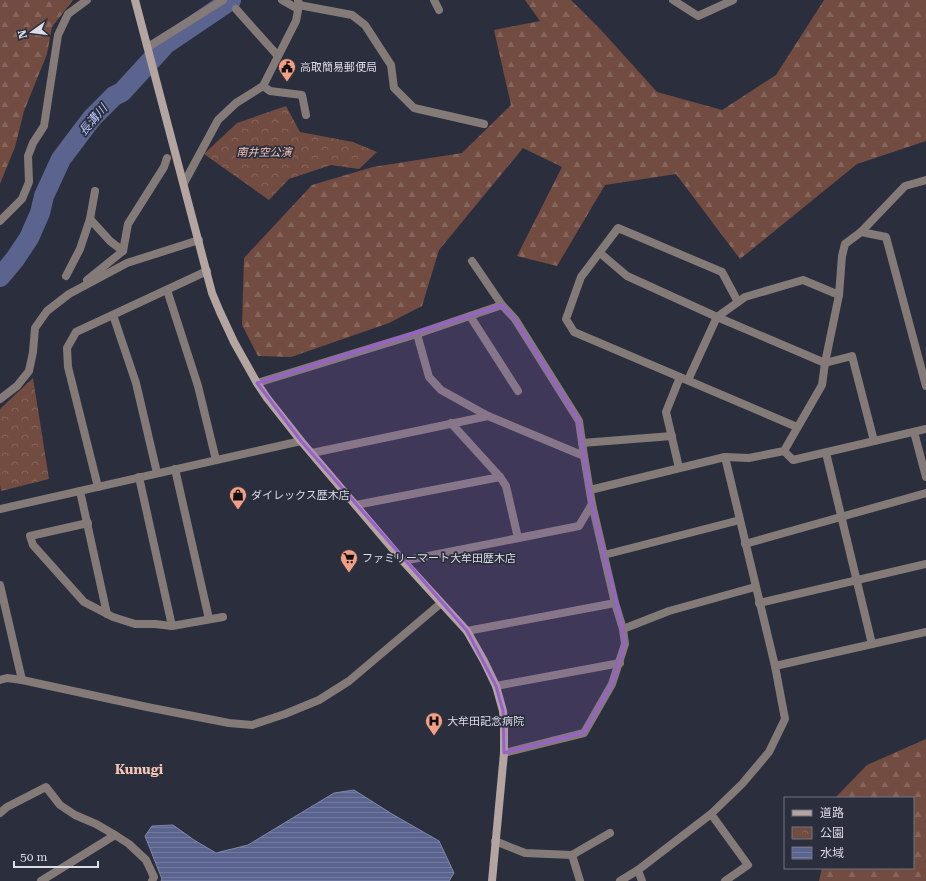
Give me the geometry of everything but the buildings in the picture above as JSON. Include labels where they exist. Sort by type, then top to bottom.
[{"type":"street","points":[[0,221],[22,199],[29,182],[28,156],[33,143],[44,126],[58,35],[68,14],[87,0]]},
{"type":"street","points":[[135,0],[212,293],[234,342],[257,383],[301,441],[440,604],[467,631],[496,686],[503,711],[504,753],[492,881]]},
{"type":"street","points":[[148,47],[223,0]]},
{"type":"street","points":[[282,0],[298,5],[352,15],[365,25],[391,65],[394,88],[414,108],[484,124]]},
{"type":"street","points":[[434,0],[440,10]]},
{"type":"street","points":[[673,0],[698,16],[733,0]]},
{"type":"street","points":[[184,183],[218,120],[236,103],[264,86],[296,21],[298,5]]},
{"type":"street","points":[[236,9],[278,56]]},
{"type":"street","points":[[264,86],[270,91],[302,95],[306,115]]},
{"type":"street","points":[[0,399],[17,386],[29,371],[33,352],[35,328],[47,311],[123,251],[128,224],[164,167],[167,158]]},
{"type":"street","points":[[784,451],[822,385],[824,363],[839,295],[842,256],[845,244],[861,232],[906,186],[926,180]]},
{"type":"street","points":[[66,276],[80,249],[90,218],[95,191]]},
{"type":"street","points":[[90,218],[110,241],[123,251]]},
{"type":"street","points":[[738,302],[722,272],[618,228],[581,277],[566,319],[574,332],[797,427]]},
{"type":"street","points":[[861,232],[886,237],[926,386]]},
{"type":"street","points":[[69,294],[127,263],[199,240]]},
{"type":"street","points":[[600,253],[627,276],[824,363],[852,356],[874,441]]},
{"type":"street","points":[[472,261],[502,305],[516,319],[579,421],[592,504],[615,603],[623,628],[625,644],[612,684],[584,733],[504,753]]},
{"type":"street","points":[[98,486],[68,367],[67,348],[76,332],[207,271]]},
{"type":"street","points":[[688,380],[717,317],[745,297],[803,280],[839,295]]},
{"type":"street","points":[[167,290],[198,386],[216,460]]},
{"type":"street","points":[[257,383],[417,334],[502,305]]},
{"type":"street","points":[[113,315],[136,383],[157,473]]},
{"type":"street","points":[[470,316],[518,391]]},
{"type":"street","points":[[417,334],[429,377],[441,390],[488,416],[584,456]]},
{"type":"street","points":[[679,468],[666,412],[680,377]]},
{"type":"street","points":[[312,453],[488,416]]},
{"type":"street","points":[[451,423],[500,477],[506,486],[518,538]]},
{"type":"street","points":[[784,451],[793,460],[926,429]]},
{"type":"street","points":[[914,432],[926,478]]},
{"type":"street","points":[[582,443],[672,436]]},
{"type":"street","points":[[0,509],[301,441]]},
{"type":"street","points":[[590,490],[725,457],[749,458],[784,451]]},
{"type":"street","points":[[826,453],[872,644]]},
{"type":"street","points":[[620,881],[638,870],[711,814],[742,784],[768,752],[785,719],[775,666],[725,457]]},
{"type":"street","points":[[174,469],[209,619]]},
{"type":"street","points":[[139,477],[172,626]]},
{"type":"street","points":[[356,505],[500,477]]},
{"type":"street","points":[[80,491],[108,614]]},
{"type":"street","points":[[745,544],[926,493]]},
{"type":"street","points":[[403,561],[579,526],[592,504]]},
{"type":"street","points":[[604,555],[740,520]]},
{"type":"street","points":[[88,523],[30,536],[32,545],[84,602],[108,614],[135,624],[172,626],[223,617]]},
{"type":"street","points":[[759,603],[926,564]]},
{"type":"street","points":[[0,585],[22,680]]},
{"type":"street","points":[[623,628],[669,611],[755,587]]},
{"type":"street","points":[[467,631],[615,603]]},
{"type":"street","points":[[0,680],[6,678],[22,680],[207,719],[252,725],[285,714],[319,700],[349,681],[440,604]]},
{"type":"street","points":[[775,666],[926,632]]},
{"type":"street","points":[[496,686],[620,663]]},
{"type":"street","points":[[0,813],[7,807],[46,787],[60,805],[75,815],[116,835],[129,844],[146,860],[154,877],[152,881]]},
{"type":"street","points":[[711,814],[748,865],[725,881]]},
{"type":"street","points":[[496,841],[525,853],[572,855],[610,833]]},
{"type":"street","points":[[41,881],[116,835]]},
{"type":"street","points":[[572,855],[580,881]]},
{"type":"street","points":[[638,870],[642,881]]},
{"type":"highlighted area","points":[[502,305],[515,319],[579,421],[592,504],[623,629],[625,644],[612,684],[584,733],[504,753],[503,711],[496,686],[467,631],[301,441],[257,383]]},
{"type":"green space","points":[[0,0],[73,0],[52,27],[47,54],[24,111],[15,147],[0,184]]},
{"type":"green space","points":[[525,0],[571,0],[601,30],[657,92],[722,110],[776,75],[824,0],[926,0],[926,141],[857,164],[740,259],[676,174],[605,185],[557,266],[517,256],[562,167],[523,148],[439,250],[422,306],[389,323],[291,357],[258,356],[242,325],[244,258],[312,185],[373,167],[462,153],[511,105],[494,30],[540,21]]},
{"type":"green space","name":"南井空公演","points":[[286,106],[300,132],[353,142],[377,152],[359,169],[331,165],[289,179],[269,200],[204,154],[237,123]]},
{"type":"green space","points":[[33,378],[49,479],[1,491],[0,409]]},
{"type":"green space","points":[[926,739],[926,881],[819,881],[822,869],[914,869],[914,797],[836,797],[867,765]]},
{"type":"water","points":[[354,790],[439,841],[454,873],[449,881],[161,881],[162,879],[145,836],[152,826],[173,825],[216,853],[248,845],[334,793]]},
{"type":"waterway","name":"長溝川","points":[[0,277],[15,259],[29,238],[40,213],[44,196],[61,159],[92,118],[114,96],[122,92],[166,44],[231,0]]},
{"type":"place","name":"高取簡易郵便局","points":[[287,82]]},
{"type":"place","name":"ダイレックス歴木店","points":[[238,510]]},
{"type":"place","name":"ファミリーマート大牟田歴木店","points":[[349,573]]},
{"type":"place","name":"大牟田記念病院","points":[[434,736]]},
{"type":"district","name":"Kunugi","points":[[139,769]]}]
